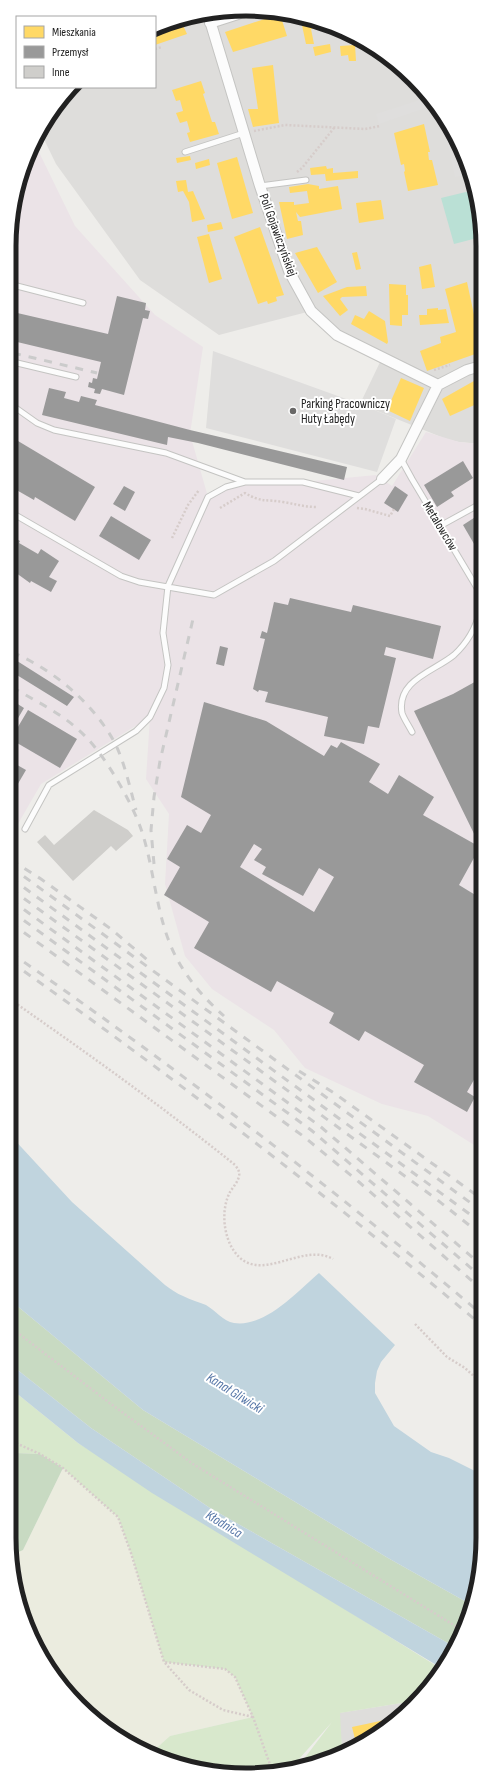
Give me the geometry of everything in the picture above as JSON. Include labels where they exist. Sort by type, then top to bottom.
[{"type":"street","name":"Poli Gojawiczyńskiej","points":[[209,19],[260,186],[290,271],[311,311],[338,335],[438,385]]},
{"type":"street","points":[[382,479],[401,459],[438,385],[476,368]]},
{"type":"lane","points":[[185,152],[244,133]]},
{"type":"lane","points":[[260,186],[306,180]]},
{"type":"lane","points":[[16,286],[83,303]]},
{"type":"lane","points":[[16,363],[76,377]]},
{"type":"lane","points":[[16,408],[37,423],[54,430],[166,453],[245,482]]},
{"type":"lane","name":"Metalowców","points":[[401,459],[476,586]]},
{"type":"lane","points":[[16,515],[120,576],[139,582],[214,595],[274,561],[382,479]]},
{"type":"lane","points":[[25,829],[49,785],[136,731],[150,717],[164,688],[168,665],[163,633],[168,586],[208,497],[226,487],[245,482],[303,482],[359,496]]},
{"type":"lane","points":[[440,526],[476,506]]},
{"type":"lane","points":[[412,732],[402,713],[402,700],[409,686],[420,675],[453,655],[470,637],[476,621]]},
{"type":"path","points":[[156,49],[162,47]]},
{"type":"path","points":[[244,133],[267,130],[285,125],[365,129],[380,126]]},
{"type":"path","points":[[282,183],[302,168],[334,128]]},
{"type":"path","points":[[172,538],[188,505],[199,490]]},
{"type":"path","points":[[220,508],[245,494],[257,500],[317,507]]},
{"type":"path","points":[[352,508],[365,509],[390,516],[394,509]]},
{"type":"path","points":[[16,1003],[86,1052],[204,1140],[238,1169],[239,1178],[230,1192],[224,1213],[229,1241],[233,1250],[239,1257],[246,1262],[255,1265],[264,1265],[314,1253],[323,1254],[333,1258]]},
{"type":"path","points":[[415,1324],[447,1357],[464,1368],[476,1378]]},
{"type":"path","points":[[16,1332],[193,1464],[457,1627]]},
{"type":"path","points":[[16,1443],[35,1451],[63,1468],[118,1518],[131,1553],[164,1662],[189,1690],[223,1710],[253,1717]]},
{"type":"path","points":[[164,1662],[225,1668],[235,1677],[253,1717],[271,1767]]},
{"type":"shaded area","points":[[231,16],[261,16],[291,20],[320,28],[348,40],[374,55],[409,83],[437,118],[452,144],[464,172],[472,201],[476,231],[476,444],[446,439],[360,404],[382,358],[337,335],[311,311],[219,335],[140,280],[56,164],[43,138],[55,118],[73,94],[78,88],[156,88],[156,35],[172,28],[201,20]]},
{"type":"shaded area","points":[[423,99],[429,107],[379,124],[376,114]]},
{"type":"shaded area","points":[[445,132],[465,175],[455,177]]},
{"type":"shaded area","points":[[38,149],[75,226],[155,315],[203,347],[190,434],[208,497],[245,482],[303,482],[376,475],[392,486],[426,432],[459,442],[476,444],[476,1146],[428,1116],[382,1104],[305,1068],[274,1030],[212,989],[185,956],[165,884],[169,814],[146,779],[150,717],[41,784],[16,827],[16,231],[20,201],[28,172]]},
{"type":"shaded area","name":"Parking Pracowniczy Huty Łabędy","points":[[213,351],[360,404],[396,419],[377,472],[206,428]]},
{"type":"shaded area","points":[[63,1468],[118,1517],[131,1553],[190,1666],[225,1669],[235,1677],[253,1717],[170,1736],[156,1749],[118,1729],[94,1711],[73,1690],[55,1666],[40,1640],[28,1612],[20,1583],[16,1553],[23,1550]]},
{"type":"shaded area","points":[[408,1702],[374,1729],[342,1747],[339,1713]]},
{"type":"green space","points":[[469,191],[472,201],[476,238],[454,244],[441,198]]},
{"type":"green space","points":[[16,1305],[143,1410],[388,1558],[467,1602],[450,1644],[210,1508],[91,1428],[16,1369]]},
{"type":"green space","points":[[16,1393],[78,1443],[437,1666],[408,1702],[340,1713],[342,1747],[320,1756],[302,1761],[332,1722],[296,1763],[291,1764],[261,1768],[231,1768],[201,1764],[172,1756],[156,1749],[170,1736],[253,1717],[235,1677],[225,1669],[164,1662],[131,1553],[118,1517],[63,1468],[40,1454],[16,1453]]},
{"type":"green space","points":[[16,1453],[40,1454],[63,1468],[23,1550],[16,1553]]},
{"type":"water","name":"Kanał Gliwicki","points":[[16,1141],[72,1202],[165,1285],[176,1293],[206,1305],[226,1320],[234,1323],[246,1323],[257,1320],[269,1314],[291,1298],[319,1273],[395,1345],[381,1362],[377,1371],[375,1383],[375,1393],[394,1426],[431,1452],[449,1458],[476,1472],[476,1553],[472,1583],[467,1602],[388,1558],[143,1410],[16,1305]]},
{"type":"water","name":"Kłodnica","points":[[16,1369],[91,1428],[210,1508],[450,1644],[445,1653],[437,1666],[152,1493],[78,1443],[16,1393]]},
{"type":"building: Mieszkania","points":[[270,17],[282,19],[287,36],[233,52],[225,32]]},
{"type":"building: Mieszkania","points":[[301,23],[317,27],[311,29],[314,44],[306,44]]},
{"type":"building: Mieszkania","points":[[183,25],[187,34],[156,45],[156,35],[172,28]]},
{"type":"building: Mieszkania","points":[[330,44],[331,52],[315,56],[313,47]]},
{"type":"building: Mieszkania","points":[[355,45],[356,61],[349,61],[348,55],[341,56],[340,46]]},
{"type":"building: Mieszkania","points":[[273,65],[279,123],[253,127],[248,109],[258,109],[252,68]]},
{"type":"building: Mieszkania","points":[[201,81],[205,93],[203,94],[212,122],[215,122],[219,134],[190,142],[187,133],[190,132],[187,121],[180,123],[176,113],[183,111],[180,100],[176,101],[172,90]]},
{"type":"building: Mieszkania","points":[[424,124],[430,152],[428,152],[429,160],[432,160],[438,185],[408,191],[404,164],[401,165],[394,133]]},
{"type":"building: Mieszkania","points":[[190,156],[191,160],[177,163],[176,158]]},
{"type":"building: Mieszkania","points":[[237,157],[253,213],[232,219],[217,163]]},
{"type":"building: Mieszkania","points":[[209,159],[210,165],[196,169],[195,163]]},
{"type":"building: Mieszkania","points":[[326,166],[327,169],[333,168],[333,173],[358,171],[358,178],[326,181],[325,174],[311,175],[310,168]]},
{"type":"building: Mieszkania","points":[[186,180],[188,192],[193,191],[205,219],[192,222],[189,202],[183,191],[178,192],[176,181]]},
{"type":"building: Mieszkania","points":[[308,184],[319,186],[319,189],[338,186],[342,209],[300,217],[296,212],[298,221],[301,221],[303,235],[287,239],[279,202],[294,202],[294,205],[309,203],[307,191],[290,193],[289,187]]},
{"type":"building: Mieszkania","points":[[381,200],[384,219],[359,223],[356,203]]},
{"type":"building: Mieszkania","points":[[221,222],[223,229],[208,232],[207,225]]},
{"type":"building: Mieszkania","points":[[260,227],[284,295],[276,297],[277,301],[268,304],[267,301],[258,304],[234,237]]},
{"type":"building: Mieszkania","points":[[209,234],[222,279],[209,283],[197,237]]},
{"type":"building: Mieszkania","points":[[317,247],[337,282],[318,293],[295,253]]},
{"type":"building: Mieszkania","points":[[357,252],[361,269],[356,270],[352,253]]},
{"type":"building: Mieszkania","points":[[431,264],[435,287],[422,289],[419,267]]},
{"type":"building: Mieszkania","points":[[467,282],[476,324],[476,354],[427,371],[420,351],[441,343],[440,337],[456,332],[445,289]]},
{"type":"building: Mieszkania","points":[[389,284],[406,285],[406,295],[408,295],[408,315],[402,315],[402,326],[390,325]]},
{"type":"building: Mieszkania","points":[[366,286],[367,296],[342,297],[340,299],[348,310],[340,316],[323,296],[347,287]]},
{"type":"building: Mieszkania","points":[[438,308],[438,310],[446,309],[449,323],[420,325],[419,315],[427,315],[427,309]]},
{"type":"building: Mieszkania","points":[[369,311],[385,321],[387,344],[351,324],[355,315],[364,319]]},
{"type":"building: Mieszkania","points":[[401,378],[424,388],[410,421],[387,410]]},
{"type":"building: Mieszkania","points":[[476,380],[476,404],[450,416],[442,399]]},
{"type":"building: Mieszkania","points":[[386,1720],[355,1740],[352,1727]]},
{"type":"building: Przemysł","points":[[117,296],[146,303],[145,310],[150,311],[148,319],[143,318],[124,395],[102,389],[100,394],[94,393],[95,389],[88,387],[89,382],[92,383],[93,378],[97,379],[101,362],[16,342],[16,313],[108,334]]},
{"type":"building: Przemysł","points":[[49,388],[66,392],[64,398],[79,402],[81,396],[97,400],[95,405],[190,430],[347,467],[344,480],[198,443],[168,437],[167,445],[42,415]]},
{"type":"building: Przemysł","points":[[16,440],[95,487],[75,521],[35,497],[34,500],[16,490]]},
{"type":"building: Przemysł","points":[[463,461],[473,478],[451,492],[454,496],[437,507],[424,485]]},
{"type":"building: Przemysł","points":[[124,486],[135,492],[125,511],[113,504]]},
{"type":"building: Przemysł","points":[[395,486],[408,495],[398,512],[384,503]]},
{"type":"building: Przemysł","points":[[111,516],[151,540],[139,560],[99,536]]},
{"type":"building: Przemysł","points":[[476,517],[476,547],[463,525]]},
{"type":"building: Przemysł","points":[[16,539],[20,541],[19,543],[38,554],[41,549],[59,561],[49,577],[57,581],[51,592],[31,581],[30,583],[16,573]]},
{"type":"building: Przemysł","points":[[290,598],[351,612],[353,605],[441,626],[433,659],[386,647],[384,655],[396,658],[379,728],[368,726],[364,744],[324,736],[328,717],[265,702],[268,692],[259,690],[258,692],[253,689],[265,639],[260,638],[262,631],[267,633],[274,602],[288,605]]},
{"type":"building: Przemysł","points":[[220,646],[228,648],[224,666],[216,664]]},
{"type":"building: Przemysł","points":[[16,660],[74,697],[67,706],[16,674]]},
{"type":"building: Przemysł","points":[[476,681],[476,838],[414,711],[453,694]]},
{"type":"building: Przemysł","points":[[204,702],[266,721],[324,756],[331,745],[337,748],[341,742],[380,764],[369,782],[388,794],[399,775],[434,797],[423,815],[476,845],[476,854],[459,885],[476,895],[476,1076],[467,1092],[475,1097],[467,1112],[414,1082],[424,1065],[365,1031],[359,1041],[329,1023],[334,1013],[277,981],[271,992],[194,948],[209,922],[164,895],[180,867],[167,859],[187,825],[201,833],[211,815],[181,797]],"holes":[[[254,844],[262,849],[254,860],[266,867],[262,874],[303,896],[319,868],[334,877],[314,912],[240,867]]]},
{"type":"building: Przemysł","points":[[16,703],[24,708],[16,722]]},
{"type":"building: Przemysł","points":[[28,710],[77,739],[60,768],[16,742],[16,730]]},
{"type":"building: Przemysł","points":[[16,764],[26,770],[16,787]]},
{"type":"building: Inne","points":[[94,810],[128,830],[133,836],[116,851],[111,846],[73,881],[37,842],[45,835],[54,845]]},
{"type":"railway","points":[[16,354],[97,373]]},
{"type":"railway","points":[[154,864],[151,830],[154,797],[160,761],[193,619]]},
{"type":"railway","points":[[16,654],[43,668],[71,689],[84,701],[106,728],[122,759],[136,810]]},
{"type":"railway","points":[[16,689],[50,709],[77,728],[93,745],[110,768],[126,795],[142,832],[164,925],[175,955],[196,988],[224,1016]]},
{"type":"railway","points":[[16,863],[41,879],[111,929],[151,963]]},
{"type":"railway","points":[[16,871],[476,1207]]},
{"type":"railway","points":[[16,882],[476,1219]]},
{"type":"railway","points":[[16,893],[435,1198],[476,1231]]},
{"type":"railway","points":[[16,904],[321,1127],[476,1260]]},
{"type":"railway","points":[[16,915],[311,1130],[476,1272]]},
{"type":"railway","points":[[16,927],[303,1136],[359,1182],[476,1284]]},
{"type":"railway","points":[[16,956],[131,1038],[250,1127],[365,1218],[476,1310]]},
{"type":"railway","points":[[16,966],[131,1049],[249,1138],[365,1229],[476,1321]]},
{"type":"railway","points":[[299,1071],[334,1093],[476,1195]]},
{"type":"place","name":"Parking Pracowniczy Huty Łabędy","points":[[293,411]]}]
